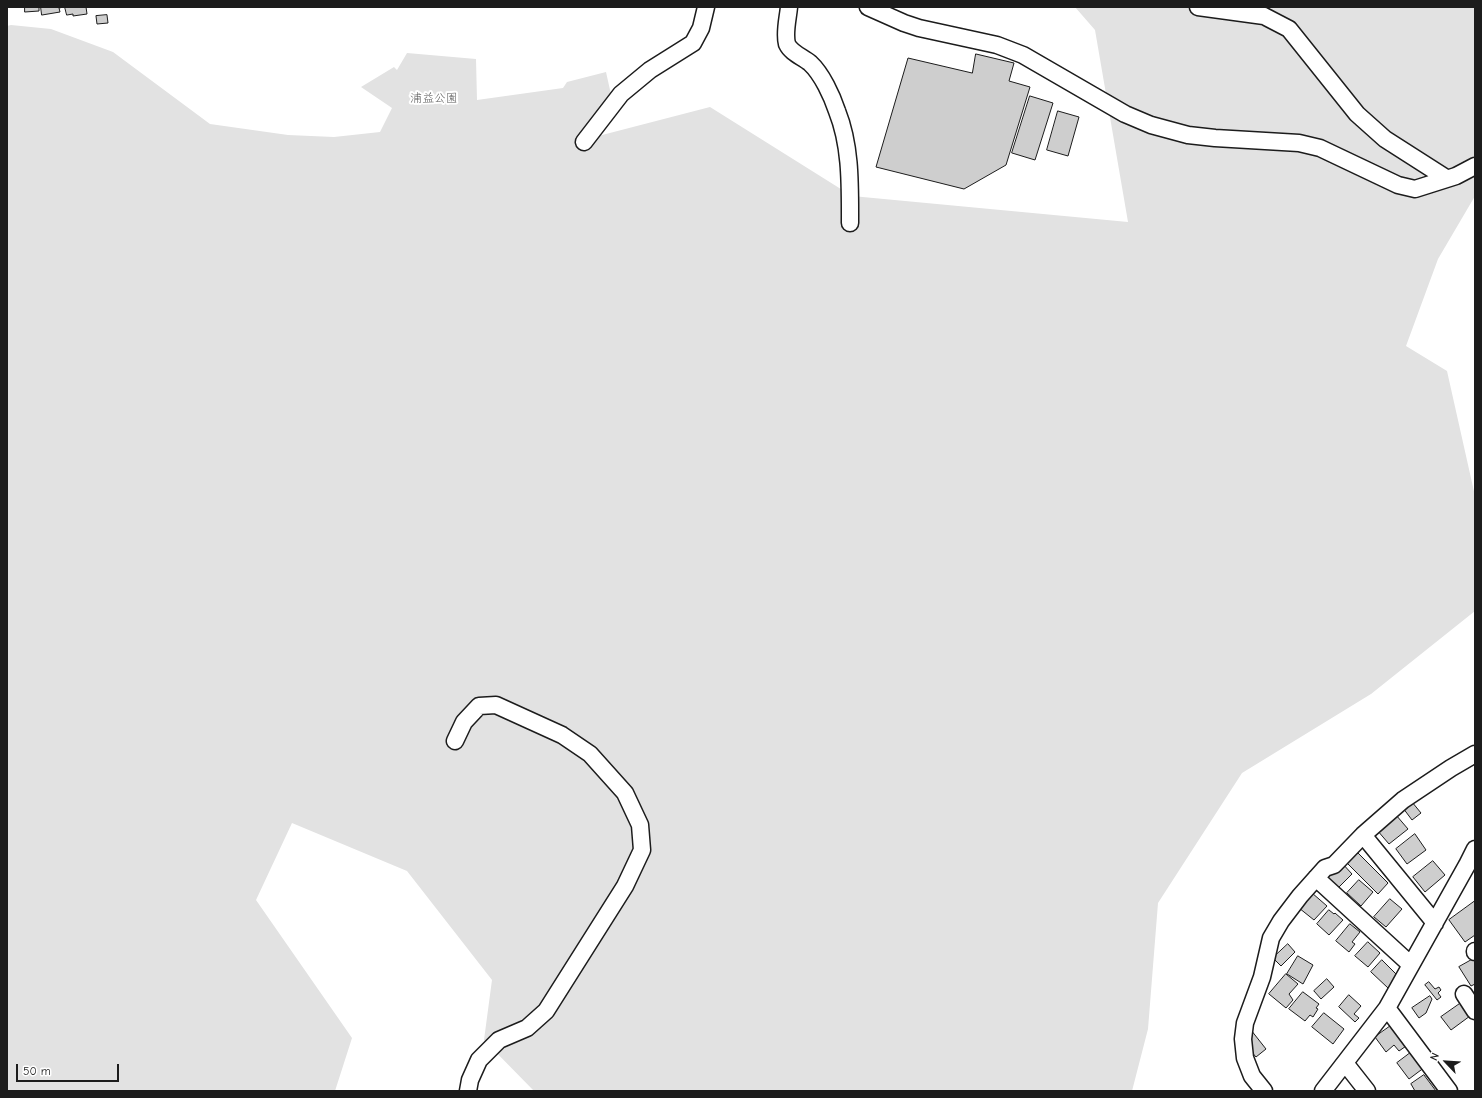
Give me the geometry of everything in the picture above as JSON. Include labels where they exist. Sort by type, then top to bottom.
[{"type":"street","points":[[584,142],[621,94],[650,70],[694,43],[701,28],[706,7]]},
{"type":"street","points":[[789,7],[786,37],[788,45],[793,52],[811,64],[826,84],[838,112],[846,144],[849,173],[850,223]]},
{"type":"street","points":[[868,7],[919,28],[997,45],[1023,55],[1125,114],[1151,125],[1188,135],[1299,143],[1320,148],[1398,185],[1415,189],[1456,176],[1475,166]]},
{"type":"street","points":[[1198,7],[1264,16],[1289,29],[1357,114],[1385,139],[1446,178]]},
{"type":"street","points":[[455,741],[464,722],[479,706],[496,705],[562,735],[590,754],[625,794],[640,825],[642,850],[625,886],[546,1011],[528,1028],[499,1040],[479,1060],[470,1080],[468,1091]]},
{"type":"street","points":[[1264,1091],[1252,1076],[1245,1058],[1243,1039],[1245,1023],[1262,977],[1271,938],[1281,921],[1325,868],[1334,865],[1363,835],[1403,800],[1475,754]]},
{"type":"street","points":[[1363,835],[1435,924]]},
{"type":"street","points":[[1323,1091],[1387,1008],[1435,924],[1471,871],[1475,849]]},
{"type":"street","points":[[1316,878],[1412,965]]},
{"type":"street","points":[[1464,994],[1475,1011]]},
{"type":"street","points":[[1387,1008],[1449,1091]]},
{"type":"street","points":[[1345,1063],[1367,1091]]},
{"type":"green space","name":"浦益公園","points":[[1075,7],[1475,7],[1475,196],[1438,259],[1406,346],[1447,371],[1475,496],[1475,611],[1371,694],[1242,773],[1158,903],[1148,1029],[1132,1091],[534,1091],[484,1040],[492,980],[407,871],[292,823],[256,900],[352,1038],[335,1091],[7,1091],[7,26],[11,25],[51,29],[113,52],[210,124],[288,135],[334,137],[380,132],[392,108],[361,87],[394,67],[397,70],[407,53],[476,59],[477,100],[563,88],[567,82],[606,72],[612,99],[579,141],[710,107],[852,196],[1128,222],[1095,30]]},
{"type":"building","points":[[25,7],[39,7],[39,11],[25,12]]},
{"type":"building","points":[[41,7],[64,7],[59,8],[60,12],[42,15]]},
{"type":"building","points":[[65,7],[86,7],[87,14],[73,16],[73,14],[67,15]]},
{"type":"building","points":[[107,15],[108,23],[97,24],[96,16]]},
{"type":"building","points":[[976,54],[1014,63],[1009,81],[1030,87],[1006,165],[964,189],[876,167],[908,58],[972,73]]},
{"type":"building","points":[[1030,96],[1053,103],[1035,160],[1012,153]]},
{"type":"building","points":[[1058,111],[1079,117],[1068,156],[1047,150]]},
{"type":"building","points":[[1412,802],[1421,813],[1412,820],[1403,808]]},
{"type":"building","points":[[1396,815],[1408,829],[1389,844],[1377,830]]},
{"type":"building","points":[[1415,834],[1426,850],[1407,864],[1396,849]]},
{"type":"building","points":[[1355,850],[1388,883],[1378,894],[1345,861]]},
{"type":"building","points":[[1433,861],[1445,875],[1425,892],[1413,877]]},
{"type":"building","points":[[1341,862],[1352,874],[1338,888],[1327,876]]},
{"type":"building","points":[[1359,880],[1373,892],[1361,906],[1347,893]]},
{"type":"building","points":[[1312,893],[1327,906],[1314,920],[1299,908]]},
{"type":"building","points":[[1390,899],[1402,909],[1386,927],[1374,917]]},
{"type":"building","points":[[1475,901],[1475,935],[1465,942],[1449,920]]},
{"type":"building","points":[[1329,910],[1343,920],[1329,935],[1317,924]]},
{"type":"building","points":[[1350,924],[1360,932],[1352,942],[1355,944],[1349,952],[1336,941]]},
{"type":"building","points":[[1368,942],[1380,953],[1368,967],[1355,956]]},
{"type":"building","points":[[1288,944],[1295,952],[1281,966],[1273,958]]},
{"type":"building","points":[[1298,956],[1313,965],[1303,984],[1287,974]]},
{"type":"building","points":[[1475,958],[1475,984],[1471,986],[1459,967]]},
{"type":"building","points":[[1382,960],[1399,977],[1388,988],[1371,972]]},
{"type":"building","points":[[1286,974],[1298,984],[1289,994],[1293,1000],[1286,1008],[1269,994]]},
{"type":"building","points":[[1327,979],[1334,987],[1321,999],[1314,991]]},
{"type":"building","points":[[1429,982],[1435,989],[1439,987],[1441,990],[1438,993],[1441,997],[1437,1000],[1425,985]]},
{"type":"building","points":[[1303,992],[1319,1004],[1313,1017],[1310,1015],[1305,1021],[1289,1009]]},
{"type":"building","points":[[1349,995],[1361,1006],[1354,1014],[1359,1018],[1355,1022],[1339,1007]]},
{"type":"building","points":[[1430,996],[1432,999],[1426,1013],[1419,1018],[1412,1008]]},
{"type":"building","points":[[1461,1003],[1470,1016],[1451,1030],[1441,1017]]},
{"type":"building","points":[[1324,1013],[1344,1029],[1333,1044],[1312,1027]]},
{"type":"building","points":[[1392,1025],[1409,1044],[1399,1051],[1394,1045],[1386,1052],[1375,1037]]},
{"type":"building","points":[[1251,1030],[1266,1049],[1256,1057],[1249,1049],[1252,1046],[1244,1036]]},
{"type":"building","points":[[1413,1051],[1425,1067],[1409,1079],[1397,1063]]},
{"type":"building","points":[[1424,1075],[1436,1091],[1415,1091],[1411,1084]]}]
